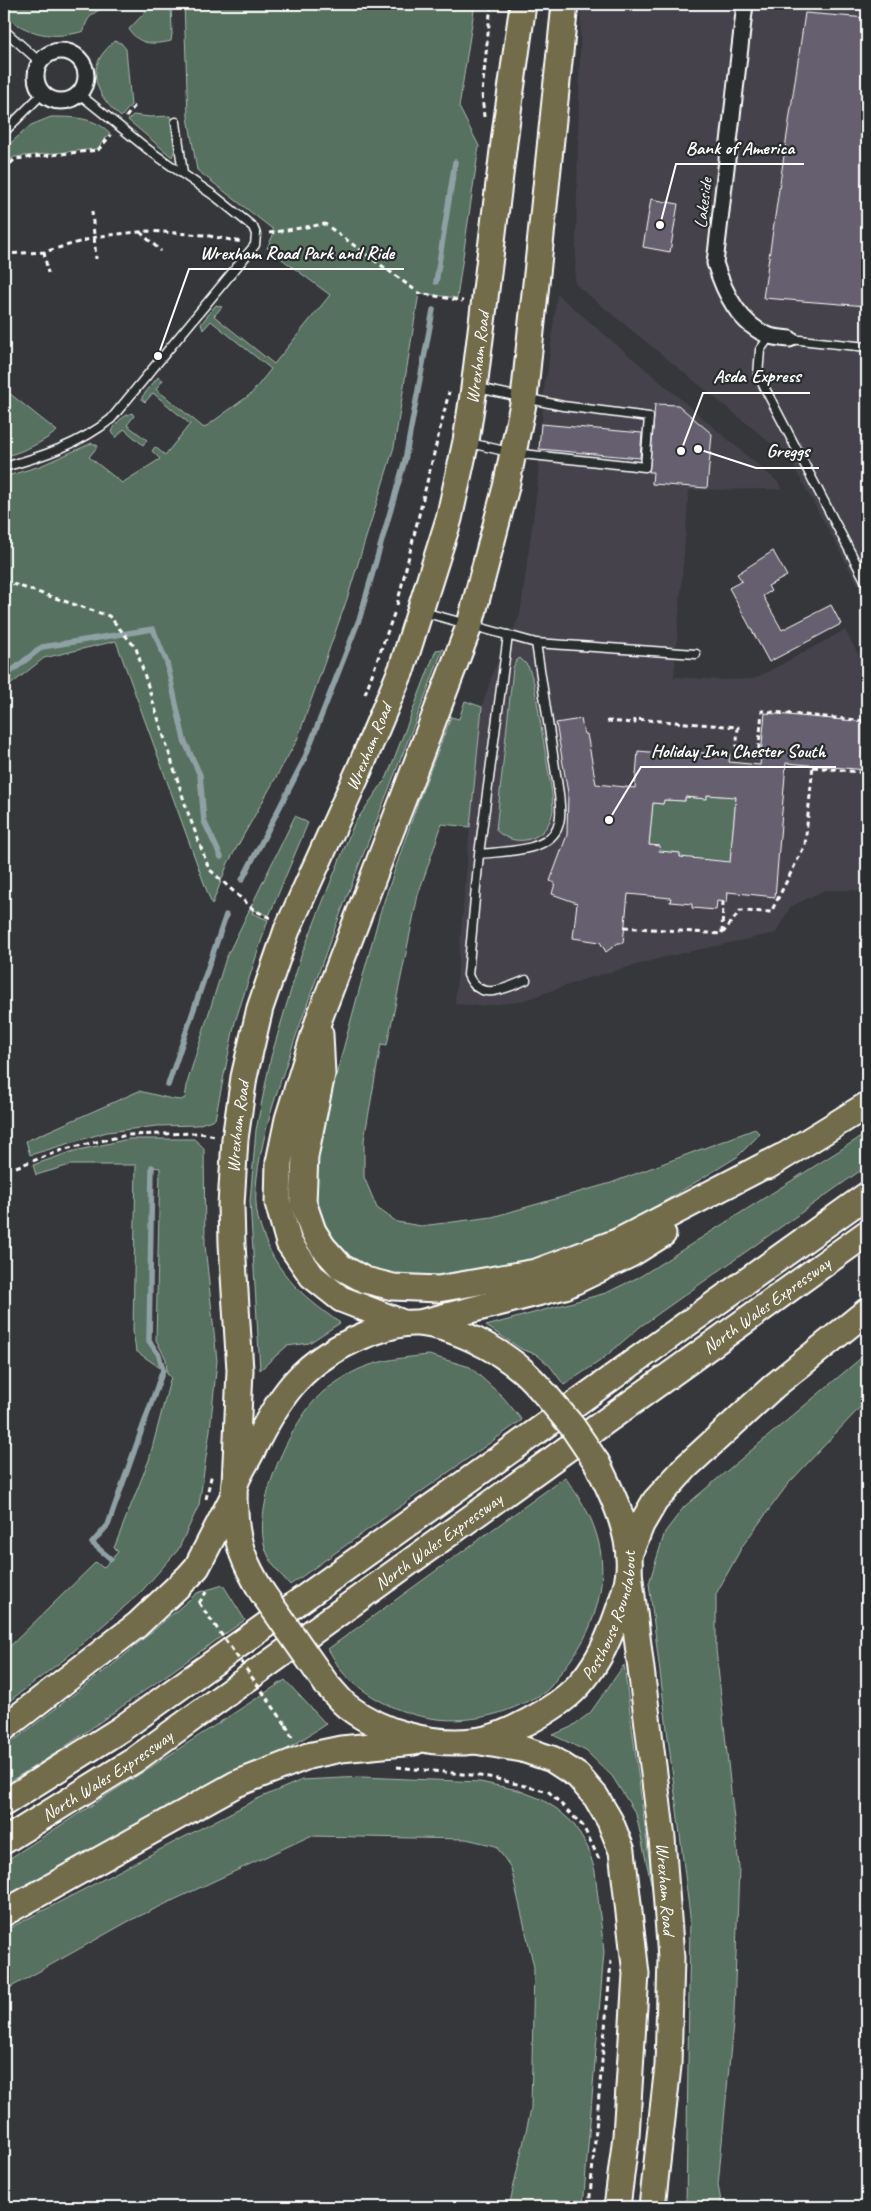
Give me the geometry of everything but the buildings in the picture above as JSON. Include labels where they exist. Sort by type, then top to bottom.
[{"type":"highway","name":"Wrexham Road","points":[[234,1490],[240,1370],[231,1205],[236,1139],[244,1077],[258,1017],[281,947],[394,686],[421,611],[449,519],[466,442],[474,388],[523,4]]},
{"type":"highway","points":[[565,4],[524,399],[506,487],[470,624],[319,1019],[288,1119],[279,1162],[278,1204],[289,1243],[312,1276],[341,1298],[410,1323],[565,1286],[631,1254],[781,1157],[867,1105]]},
{"type":"highway","points":[[319,1019],[322,1074],[305,1156],[303,1202],[313,1231],[323,1247],[341,1267],[365,1280],[393,1287],[438,1289],[536,1272],[617,1242],[781,1157]]},
{"type":"highway","name":"North Wales Expressway","points":[[4,1802],[122,1729],[867,1195]]},
{"type":"highway","name":"North Wales Expressway","points":[[4,1841],[141,1755],[867,1233]]},
{"type":"highway","points":[[629,1564],[641,1525],[656,1501],[687,1466],[768,1392],[867,1311]]},
{"type":"highway","name":"Posthouse Roundabout","points":[[410,1323],[464,1334],[522,1370],[546,1395],[572,1426],[597,1463],[612,1494],[622,1522],[629,1564],[612,1631],[598,1660],[576,1688],[550,1709],[514,1729],[475,1742],[432,1740],[402,1733],[376,1723],[348,1706],[327,1685],[262,1592],[246,1564],[236,1534],[234,1490],[260,1436],[282,1398],[300,1376],[319,1358],[342,1345],[372,1332],[410,1323]]},
{"type":"highway","points":[[4,1728],[137,1625],[189,1576],[197,1567],[234,1490]]},
{"type":"highway","name":"Wrexham Road","points":[[629,1564],[662,1838],[671,1958],[668,2066],[652,2207]]},
{"type":"highway","points":[[4,1913],[236,1784],[308,1756],[375,1745],[432,1740]]},
{"type":"highway","name":"Wrexham Road","points":[[475,1742],[522,1749],[552,1759],[578,1776],[596,1797],[610,1821],[622,1851],[636,1974],[626,2136],[617,2207]]},
{"type":"street","name":"Lakeside","points":[[745,4],[715,263],[730,303],[753,325],[770,336],[790,339]]},
{"type":"street","points":[[54,52],[70,53],[79,59],[85,75],[84,84],[78,93],[69,99],[52,99],[43,93],[38,86],[36,78],[40,62],[54,52]]},
{"type":"lane","points":[[4,30],[40,62]]},
{"type":"lane","points":[[4,132],[43,93]]},
{"type":"lane","points":[[4,468],[38,458],[93,432],[111,419],[256,245],[256,235],[253,227],[216,196],[118,127],[78,93]]},
{"type":"lane","points":[[176,122],[183,174]]},
{"type":"lane","points":[[770,336],[760,350],[758,374],[867,584]]},
{"type":"lane","points":[[790,339],[867,347]]},
{"type":"lane","points":[[466,442],[513,453],[645,467],[649,417],[524,399],[474,388]]},
{"type":"lane","points":[[421,611],[536,643],[696,654]]},
{"type":"lane","points":[[508,635],[479,854],[468,976],[472,984],[478,989],[489,992],[501,990],[526,980]]},
{"type":"lane","points":[[479,854],[535,846],[548,840],[557,828],[560,811],[559,794],[536,643]]},
{"type":"path","points":[[4,170],[15,159],[98,150],[137,103]]},
{"type":"path","points":[[92,211],[96,259]]},
{"type":"path","points":[[256,235],[325,224],[419,293],[465,301]]},
{"type":"path","points":[[140,232],[161,251]]},
{"type":"path","points":[[4,254],[44,252],[94,237],[140,232],[204,234],[256,245]]},
{"type":"path","points":[[44,252],[48,273]]},
{"type":"path","points":[[4,581],[109,616],[136,648],[187,810],[209,869],[254,910],[278,922]]},
{"type":"path","points":[[607,721],[635,724],[635,719],[738,727],[736,756],[759,758],[762,711],[867,720]]},
{"type":"path","points":[[722,934],[740,911],[771,912],[805,845],[813,766],[867,773]]},
{"type":"path","points":[[722,934],[723,902]]},
{"type":"path","points":[[624,927],[722,934]]},
{"type":"path","points":[[16,1167],[64,1149],[127,1135],[200,1133],[236,1139]]},
{"type":"path","points":[[199,1603],[286,1725],[292,1738],[301,1736]]},
{"type":"path","points":[[389,1766],[489,1777],[549,1792],[583,1826],[602,1866]]},
{"type":"path","points":[[589,2207],[611,1958]]},
{"type":"shaded area","points":[[581,4],[867,4],[867,601],[789,458],[575,284]]},
{"type":"shaded area","points":[[557,294],[778,482],[782,490],[689,490],[674,677],[723,680],[753,679],[845,630],[867,671],[867,893],[854,890],[825,890],[790,907],[776,933],[665,957],[585,979],[519,1002],[480,1006],[455,1004],[482,707],[493,672],[520,615],[537,490],[545,377],[547,376]]},
{"type":"green space","points":[[4,4],[118,4],[112,10],[107,6],[95,13],[87,22],[84,31],[73,34],[52,35],[32,31],[13,22],[4,15]]},
{"type":"green space","points":[[153,4],[171,4],[171,41],[153,43],[142,41],[129,29]]},
{"type":"green space","points":[[184,4],[475,4],[459,107],[479,146],[457,298],[419,293],[394,447],[347,599],[297,740],[228,863],[212,905],[116,641],[44,658],[4,690],[4,477],[40,466],[92,443],[98,446],[89,457],[122,483],[160,459],[152,451],[155,447],[165,455],[190,424],[153,393],[145,402],[142,400],[142,397],[158,377],[163,380],[156,389],[204,428],[251,394],[271,369],[211,321],[203,330],[201,324],[216,305],[222,307],[214,316],[274,364],[330,295],[267,248],[275,231],[197,170],[188,117]]},
{"type":"green space","points":[[114,41],[121,43],[126,49],[131,105],[121,117],[103,97],[96,81],[97,65],[102,54]]},
{"type":"green space","points":[[133,115],[150,117],[170,116],[176,147],[172,157],[128,120]]},
{"type":"green space","points":[[51,117],[83,119],[97,124],[110,133],[97,149],[14,157],[4,167],[4,149],[31,125]]},
{"type":"green space","points":[[4,389],[57,431],[32,447],[4,457]]},
{"type":"green space","points":[[132,413],[134,416],[127,425],[147,440],[143,445],[124,429],[116,438],[112,432],[120,420]]},
{"type":"green space","points":[[443,649],[311,992],[273,1105],[257,1178],[256,1200],[258,1218],[271,1252],[279,1266],[299,1290],[340,1323],[309,1343],[287,1346],[260,1370],[250,1201],[256,1130],[271,1057],[301,956],[354,824],[387,777],[436,650]]},
{"type":"green space","points":[[520,658],[528,666],[534,683],[553,810],[545,829],[538,835],[530,839],[513,840],[496,830],[513,668],[516,661]]},
{"type":"green space","points":[[465,701],[482,707],[470,827],[442,824],[418,895],[387,1045],[381,1044],[364,1140],[364,1177],[377,1208],[397,1222],[421,1226],[492,1217],[611,1183],[755,1129],[760,1134],[737,1157],[655,1207],[619,1226],[532,1260],[435,1278],[394,1276],[363,1269],[343,1254],[327,1234],[319,1217],[315,1185],[318,1154],[334,1083],[380,913],[418,802],[451,717],[459,719]]},
{"type":"green space","points":[[707,795],[736,797],[730,865],[680,857],[680,853],[659,851],[659,846],[649,845],[653,803],[663,804],[664,800],[685,801],[685,797],[706,799]]},
{"type":"green space","points":[[295,816],[308,823],[269,916],[254,910],[252,913],[268,920],[235,1022],[215,1119],[197,1125],[157,1126],[107,1132],[30,1155],[26,1141],[139,1091],[172,1099],[181,1100],[185,1098],[188,1080],[226,958]]},
{"type":"green space","points":[[867,1133],[867,1166],[641,1326],[600,1361],[564,1385],[550,1366],[536,1354],[523,1350],[486,1326],[606,1293],[641,1276]]},
{"type":"green space","points":[[129,1139],[194,1139],[204,1148],[205,1245],[217,1361],[210,1430],[199,1505],[178,1550],[140,1593],[66,1658],[4,1705],[4,1652],[96,1562],[103,1568],[118,1552],[114,1548],[149,1460],[171,1377],[167,1374],[166,1359],[156,1340],[160,1168],[152,1167],[149,1341],[159,1355],[163,1370],[136,1351],[133,1331],[136,1165],[70,1165],[36,1175],[33,1165],[74,1151]]},
{"type":"green space","points":[[867,1353],[867,1400],[788,1484],[743,1545],[716,1594],[716,1649],[739,1867],[734,2013],[718,2185],[722,2207],[686,2207],[690,1916],[649,1583],[665,1532],[684,1507]]},
{"type":"green space","points":[[429,1355],[470,1367],[503,1397],[522,1420],[290,1585],[269,1558],[262,1530],[269,1487],[287,1443],[299,1422],[323,1392],[348,1375],[367,1366],[387,1360]]},
{"type":"green space","points":[[565,1477],[583,1504],[599,1543],[602,1564],[601,1585],[594,1615],[584,1639],[553,1684],[544,1693],[503,1712],[479,1718],[456,1720],[432,1718],[387,1705],[367,1693],[344,1674],[328,1649]]},
{"type":"green space","points":[[223,1585],[245,1620],[56,1753],[4,1785],[4,1748],[120,1659],[197,1593]]},
{"type":"green space","points":[[624,1665],[654,1897],[636,1814],[612,1776],[586,1751],[553,1735],[571,1727],[590,1713]]},
{"type":"green space","points":[[285,1680],[326,1724],[281,1753],[4,1901],[4,1862]]},
{"type":"green space","points":[[362,1777],[480,1782],[518,1790],[541,1799],[557,1809],[573,1823],[588,1848],[595,1871],[604,1952],[583,2207],[509,2207],[531,2109],[534,1967],[511,1868],[496,1846],[466,1839],[310,1836],[129,1921],[4,1991],[4,1931],[257,1799],[302,1780]]},
{"type":"waterway","points":[[436,282],[455,162]]},
{"type":"waterway","points":[[242,880],[304,760],[360,617],[405,460],[433,310]]},
{"type":"waterway","points":[[4,677],[42,647],[153,629],[167,663],[184,740],[200,775],[204,821],[221,857]]},
{"type":"waterway","points":[[168,1085],[226,915]]},
{"type":"waterway","points":[[111,1559],[92,1543],[108,1525],[163,1370],[159,1355],[149,1341],[152,1167]]},
{"type":"place","name":"Bank of America","points":[[660,225]]},
{"type":"place","name":"Wrexham Road Park and Ride","points":[[158,356]]},
{"type":"place","name":"Greggs","points":[[698,449]]},
{"type":"place","name":"Asda Express","points":[[681,451]]},
{"type":"place","name":"Holiday Inn Chester South","points":[[609,820]]}]
